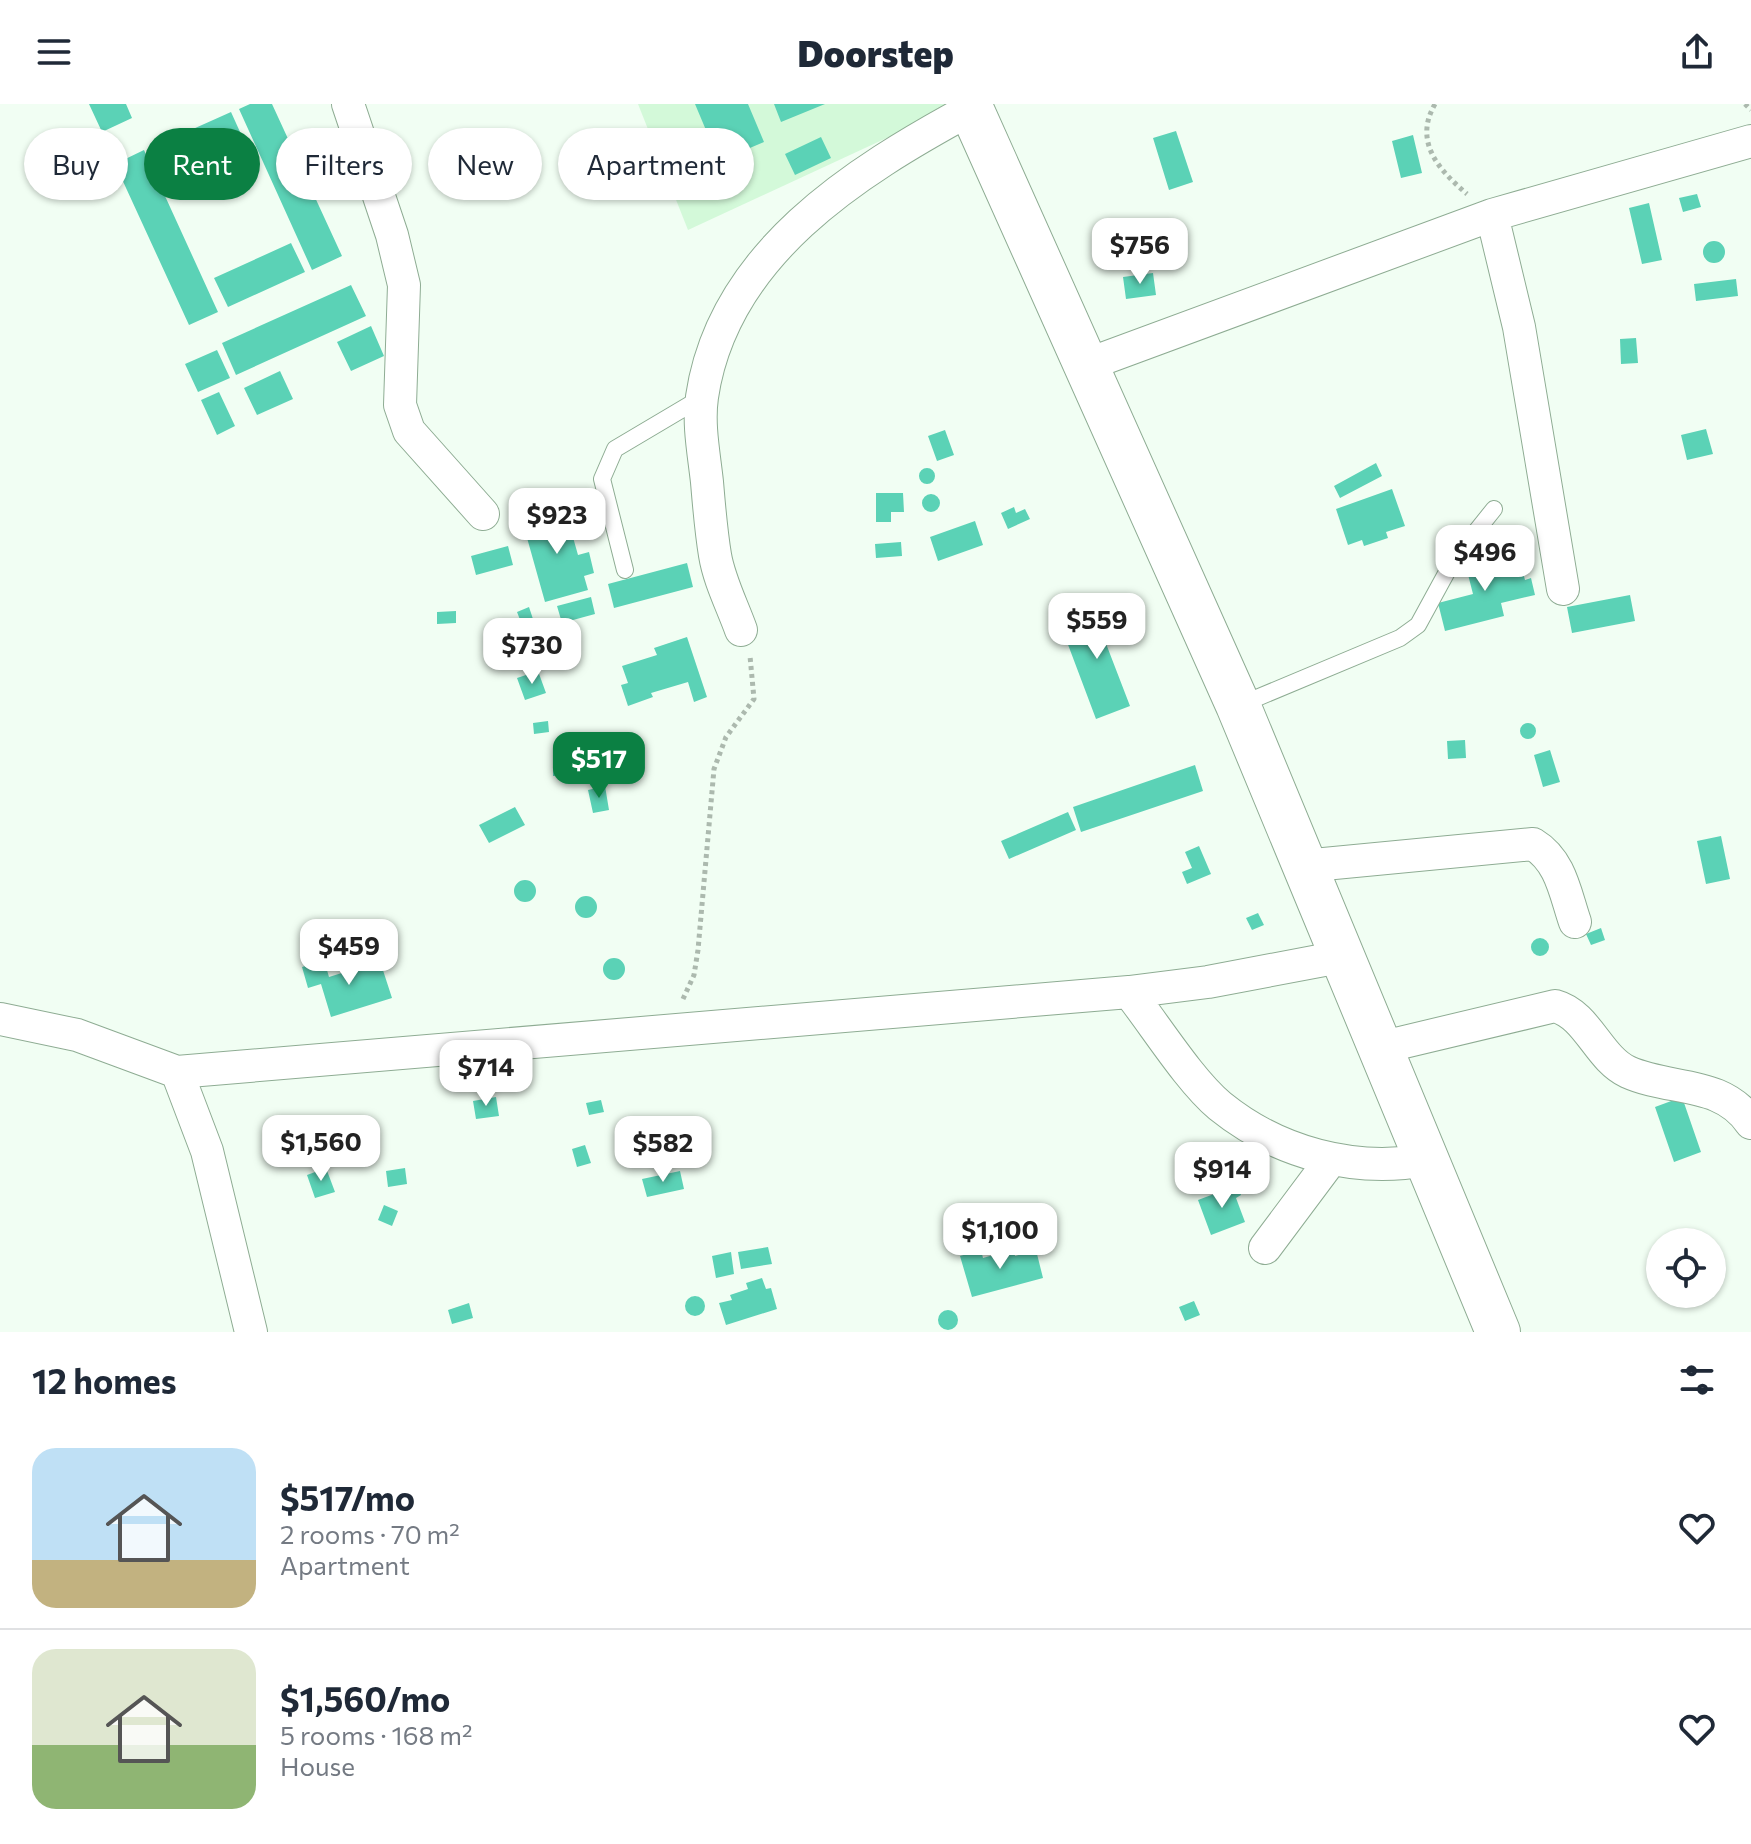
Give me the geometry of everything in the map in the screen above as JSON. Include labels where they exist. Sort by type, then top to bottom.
[{"type":"street","points":[[348,104],[392,235],[404,285],[400,405],[409,431],[483,514]]},
{"type":"street","points":[[741,630],[715,555],[701,434],[702,397],[725,320],[746,286],[775,250],[846,184],[970,106],[1238,705],[1498,1332]]},
{"type":"street","points":[[1086,365],[1492,215],[1751,141]]},
{"type":"street","points":[[1492,215],[1519,327],[1563,589]]},
{"type":"street","points":[[1303,866],[1533,844],[1546,852],[1557,866],[1575,922]]},
{"type":"street","points":[[0,1019],[77,1035],[177,1072],[1129,992],[1208,982],[1340,957]]},
{"type":"street","points":[[1129,992],[1219,1105],[1279,1140],[1330,1161],[1371,1166],[1426,1160]]},
{"type":"street","points":[[1379,1048],[1555,1006],[1576,1018],[1624,1071],[1710,1092],[1731,1101],[1751,1123]]},
{"type":"street","points":[[177,1072],[207,1151],[251,1332]]},
{"type":"street","points":[[1265,1248],[1330,1161]]},
{"type":"lane","points":[[625,570],[602,479],[615,449],[702,397]]},
{"type":"lane","points":[[1238,705],[1400,638],[1418,625],[1454,559],[1494,509]]},
{"type":"path","points":[[1435,104],[1425,129],[1430,153],[1440,171],[1492,215]]},
{"type":"path","points":[[1745,104],[1751,110]]},
{"type":"path","points":[[654,1033],[677,1007],[694,975],[714,769],[726,737],[754,699],[753,666],[741,630]]},
{"type":"shaded area","points":[[638,104],[960,104],[754,199],[754,128],[648,128]]},
{"type":"shaded area","points":[[676,200],[753,200],[688,230]]},
{"type":"building","points":[[89,104],[126,104],[132,118],[111,128],[100,128]]},
{"type":"building","points":[[250,104],[272,104],[283,128],[276,128],[276,191],[260,155],[260,128],[248,128],[239,109]]},
{"type":"building","points":[[695,104],[748,104],[764,142],[754,146],[754,128],[705,128]]},
{"type":"building","points":[[774,104],[825,104],[781,122]]},
{"type":"building","points":[[231,112],[238,128],[195,128]]},
{"type":"building","points":[[1176,131],[1193,182],[1169,190],[1153,138]]},
{"type":"building","points":[[1413,135],[1422,173],[1401,178],[1392,141]]},
{"type":"building","points":[[821,137],[831,158],[795,175],[785,154]]},
{"type":"building","points":[[144,150],[144,200],[167,200],[218,312],[189,325],[128,192],[128,158]]},
{"type":"building","points":[[1697,194],[1701,207],[1683,212],[1679,198]]},
{"type":"building","points":[[280,200],[316,200],[342,256],[312,270]]},
{"type":"building","points":[[1649,203],[1662,260],[1642,264],[1629,208]]},
{"type":"building","points":[[1714,241],[1725,252],[1714,263],[1703,252]]},
{"type":"building","points":[[291,243],[305,272],[228,307],[214,278]]},
{"type":"building","points":[[1153,273],[1156,295],[1126,299],[1123,277]]},
{"type":"building","points":[[1736,279],[1738,296],[1696,301],[1694,284]]},
{"type":"building","points":[[351,285],[366,316],[236,375],[222,343]]},
{"type":"building","points":[[371,326],[384,356],[351,371],[337,342]]},
{"type":"building","points":[[1636,338],[1638,363],[1621,364],[1620,339]]},
{"type":"building","points":[[217,350],[230,378],[198,392],[185,364]]},
{"type":"building","points":[[280,371],[293,399],[257,415],[244,388]]},
{"type":"building","points":[[219,392],[235,426],[217,435],[201,400]]},
{"type":"building","points":[[1706,429],[1713,454],[1687,460],[1681,435]]},
{"type":"building","points":[[945,430],[954,455],[937,461],[928,436]]},
{"type":"building","points":[[1376,463],[1382,476],[1340,498],[1334,486]]},
{"type":"building","points":[[927,468],[933,470],[933,482],[927,484],[921,482],[919,476],[921,470]]},
{"type":"building","points":[[1392,489],[1405,526],[1386,532],[1388,538],[1364,546],[1362,540],[1348,545],[1336,509]]},
{"type":"building","points":[[876,493],[903,493],[904,512],[891,512],[891,522],[876,522]]},
{"type":"building","points":[[931,494],[940,503],[931,512],[922,503]]},
{"type":"building","points":[[1014,507],[1016,513],[1025,509],[1030,519],[1008,529],[1001,513]]},
{"type":"building","points":[[565,509],[578,555],[589,552],[594,573],[584,576],[588,590],[545,602],[522,520]]},
{"type":"building","points":[[975,521],[983,545],[938,561],[930,537]]},
{"type":"building","points":[[901,542],[902,556],[876,558],[875,544]]},
{"type":"building","points":[[508,546],[513,565],[476,575],[471,556]]},
{"type":"building","points":[[1487,550],[1493,572],[1521,565],[1525,580],[1531,578],[1535,595],[1501,603],[1504,616],[1445,631],[1438,603],[1473,594],[1463,555]]},
{"type":"building","points":[[687,563],[693,587],[614,608],[608,584]]},
{"type":"building","points":[[1630,595],[1635,621],[1572,633],[1567,607]]},
{"type":"building","points":[[591,597],[595,614],[562,623],[557,606]]},
{"type":"building","points":[[529,607],[537,631],[526,635],[517,612]]},
{"type":"building","points":[[1111,608],[1121,635],[1105,641],[1130,706],[1096,719],[1061,626]]},
{"type":"building","points":[[456,611],[456,623],[437,624],[437,612]]},
{"type":"building","points":[[687,637],[707,697],[694,702],[688,682],[651,693],[653,697],[628,706],[621,685],[628,683],[622,666],[657,655],[654,648]]},
{"type":"building","points":[[538,671],[546,693],[525,700],[517,678]]},
{"type":"building","points":[[548,721],[549,732],[534,734],[533,723]]},
{"type":"building","points":[[1528,723],[1534,725],[1534,737],[1528,739],[1522,737],[1520,731],[1522,725]]},
{"type":"building","points":[[1465,740],[1466,758],[1448,759],[1447,741]]},
{"type":"building","points":[[1550,750],[1560,782],[1543,787],[1534,755]]},
{"type":"building","points":[[553,761],[572,761],[572,776],[553,776]]},
{"type":"building","points":[[1195,765],[1203,791],[1081,832],[1073,807]]},
{"type":"building","points":[[605,786],[609,810],[593,813],[588,790]]},
{"type":"building","points":[[515,807],[525,825],[489,843],[479,825]]},
{"type":"building","points":[[1068,812],[1076,830],[1009,859],[1001,841]]},
{"type":"building","points":[[1721,836],[1730,879],[1706,884],[1697,841]]},
{"type":"building","points":[[1199,846],[1211,874],[1187,884],[1182,872],[1192,868],[1185,852]]},
{"type":"building","points":[[525,880],[533,883],[536,891],[533,899],[525,902],[517,899],[514,891],[517,883]]},
{"type":"building","points":[[586,896],[594,899],[597,907],[594,915],[586,918],[578,915],[575,907],[578,899]]},
{"type":"building","points":[[1258,913],[1264,925],[1252,930],[1246,918]]},
{"type":"building","points":[[1601,928],[1605,940],[1591,945],[1586,934]]},
{"type":"building","points":[[1540,938],[1549,947],[1540,956],[1531,947]]},
{"type":"building","points":[[614,958],[622,961],[625,969],[622,977],[614,980],[606,977],[603,969],[606,961]]},
{"type":"building","points":[[324,960],[329,977],[380,961],[392,998],[331,1017],[321,984],[308,988],[302,967]]},
{"type":"building","points":[[496,1097],[499,1116],[476,1119],[473,1101]]},
{"type":"building","points":[[1682,1097],[1701,1152],[1674,1162],[1655,1107]]},
{"type":"building","points":[[601,1100],[604,1112],[589,1115],[586,1103]]},
{"type":"building","points":[[585,1145],[591,1163],[577,1167],[572,1149]]},
{"type":"building","points":[[326,1168],[335,1192],[315,1198],[307,1175]]},
{"type":"building","points":[[405,1168],[407,1184],[388,1187],[386,1171]]},
{"type":"building","points":[[680,1171],[684,1189],[647,1197],[642,1179]]},
{"type":"building","points":[[1238,1185],[1241,1195],[1236,1198],[1245,1222],[1211,1235],[1198,1200]]},
{"type":"building","points":[[384,1205],[398,1211],[392,1226],[378,1220]]},
{"type":"building","points":[[768,1247],[772,1264],[741,1269],[738,1252]]},
{"type":"building","points":[[1014,1249],[1015,1256],[1036,1250],[1043,1278],[972,1297],[960,1256],[981,1250],[983,1258]]},
{"type":"building","points":[[731,1252],[734,1274],[716,1278],[712,1256]]},
{"type":"building","points":[[762,1278],[766,1289],[771,1288],[777,1309],[726,1325],[719,1303],[732,1300],[730,1295],[748,1289],[746,1283]]},
{"type":"building","points":[[695,1296],[702,1299],[705,1306],[702,1313],[695,1316],[688,1313],[685,1306],[688,1299]]},
{"type":"building","points":[[1194,1301],[1200,1315],[1185,1321],[1179,1307]]},
{"type":"building","points":[[469,1303],[473,1318],[452,1324],[448,1310]]},
{"type":"building","points":[[948,1310],[955,1313],[958,1320],[955,1327],[948,1330],[941,1327],[938,1320],[941,1313]]}]
